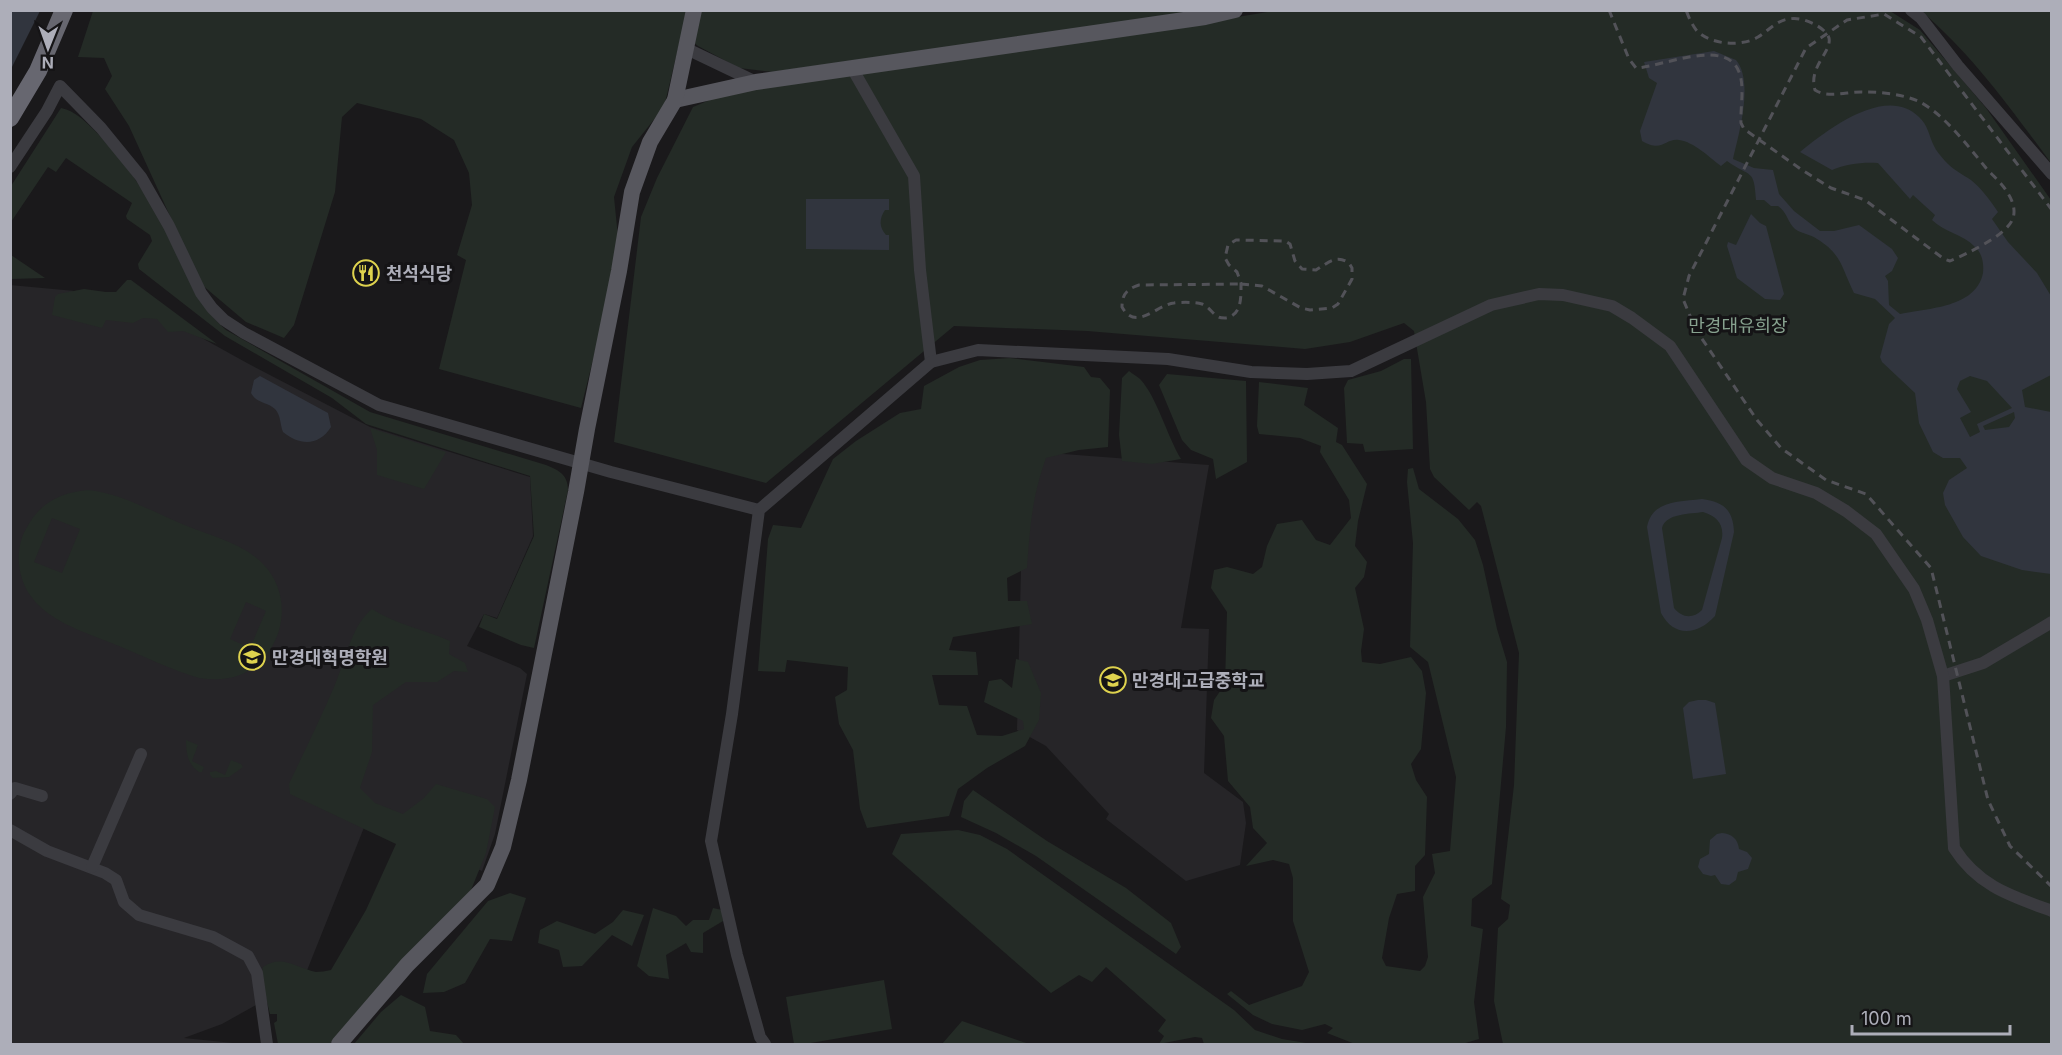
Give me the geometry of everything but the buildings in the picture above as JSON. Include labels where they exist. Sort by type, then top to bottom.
[{"type":"highway","points":[[10,118],[38,71],[64,10]]},
{"type":"main road","points":[[339,1044],[407,965],[487,885],[503,847],[519,780],[582,462],[632,192],[650,141],[675,100],[694,10]]},
{"type":"main road","points":[[675,100],[756,82],[1205,17],[1235,10]]},
{"type":"street","points":[[1911,10],[1921,18],[2052,174]]},
{"type":"street","points":[[687,49],[756,82]]},
{"type":"street","points":[[852,68],[914,176],[920,270],[931,362]]},
{"type":"street","points":[[10,167],[47,111],[60,86],[101,128],[141,177],[169,226],[201,293],[224,320],[244,333],[379,405],[611,472],[759,510]]},
{"type":"street","points":[[765,1044],[760,1037],[740,965],[711,842],[732,714],[759,510],[931,362],[978,350],[1168,359],[1251,372],[1307,374],[1351,370],[1491,305],[1514,299],[1539,294],[1563,295],[1612,306],[1670,346],[1746,460],[1772,478],[1816,493],[1846,510],[1876,534],[1914,589],[1927,620],[1943,676],[1954,848],[1965,866],[1981,880],[2052,911]]},
{"type":"street","points":[[1943,676],[1983,663],[2052,622]]},
{"type":"street","points":[[92,867],[141,754]]},
{"type":"street","points":[[10,794],[15,788],[42,796]]},
{"type":"street","points":[[10,830],[47,851],[92,867],[116,880],[124,902],[139,915],[213,938],[248,956],[257,973],[267,1044]]},
{"type":"shaded area","points":[[10,11],[40,11],[11,69]]},
{"type":"shaded area","points":[[1714,51],[1736,60],[1741,69],[1745,94],[1733,159],[1754,168],[1773,170],[1779,194],[1794,211],[1820,231],[1834,231],[1859,225],[1892,249],[1898,258],[1892,271],[1885,276],[1888,281],[1889,305],[1900,314],[1937,308],[1961,300],[1971,293],[1979,285],[1983,273],[1983,262],[1979,252],[1965,239],[1932,220],[1935,215],[1913,195],[1910,199],[1878,163],[1854,164],[1832,170],[1800,152],[1825,133],[1857,114],[1890,105],[1906,108],[1922,120],[1935,148],[1945,161],[1971,180],[1986,195],[1998,212],[1992,219],[2008,242],[2037,273],[2051,296],[2051,375],[2022,390],[2025,407],[2051,412],[2051,574],[2022,570],[1981,556],[1963,537],[1945,505],[1943,493],[1949,480],[1967,468],[1960,458],[1943,458],[1933,452],[1919,423],[1915,393],[1882,362],[1880,357],[1889,324],[1895,318],[1875,299],[1854,293],[1832,250],[1814,237],[1795,229],[1778,206],[1771,206],[1764,200],[1756,200],[1754,183],[1750,175],[1727,161],[1721,166],[1685,141],[1674,140],[1655,146],[1642,141],[1640,131],[1657,83],[1649,78],[1644,62]],"holes":[[[1970,376],[1987,381],[2012,408],[1977,424],[1980,432],[1970,437],[1960,418],[1971,412],[1957,389],[1960,381]],[[2014,412],[2015,418],[2009,427],[1985,430],[1983,426]]]},
{"type":"shaded area","points":[[806,199],[889,199],[889,210],[885,210],[881,223],[886,235],[889,235],[889,250],[806,249]]},
{"type":"shaded area","points":[[1751,214],[1766,226],[1784,294],[1780,300],[1765,299],[1737,278],[1727,246],[1728,242],[1736,245]]},
{"type":"shaded area","name":"만경대혁명학원","points":[[10,285],[118,295],[164,317],[370,427],[530,477],[533,536],[497,618],[484,614],[467,646],[520,668],[527,674],[495,834],[482,871],[367,820],[304,978],[222,1024],[184,1038],[243,1044],[11,1044]]},
{"type":"shaded area","points":[[260,376],[328,413],[331,427],[315,441],[302,442],[289,437],[283,432],[275,409],[256,399],[251,393],[254,380]]},
{"type":"shaded area","name":"만경대고급중학교","points":[[1024,451],[1209,465],[1181,628],[1209,629],[1204,773],[1243,802],[1246,823],[1240,865],[1186,881],[1106,819],[1109,814],[1046,746],[1017,730]]},
{"type":"shaded area","points":[[1702,499],[1716,502],[1726,508],[1732,518],[1734,532],[1715,616],[1694,630],[1679,630],[1666,621],[1661,613],[1647,527],[1654,512],[1661,507],[1676,502]],"holes":[[[1703,512],[1720,524],[1722,538],[1702,610],[1695,615],[1684,615],[1674,608],[1662,528],[1668,519],[1674,517]]]},
{"type":"shaded area","points":[[1698,700],[1715,703],[1726,774],[1693,779],[1683,708],[1689,702]]},
{"type":"shaded area","points":[[1722,833],[1734,838],[1739,849],[1747,852],[1752,858],[1748,869],[1738,872],[1736,880],[1729,885],[1721,884],[1715,875],[1703,874],[1698,867],[1700,859],[1709,854],[1710,840]]},
{"type":"green space","points":[[93,11],[687,11],[664,107],[632,147],[614,197],[618,237],[605,311],[581,408],[439,369],[466,260],[457,255],[472,205],[469,173],[454,140],[421,119],[357,103],[342,117],[335,192],[294,325],[284,338],[246,322],[201,284],[129,126],[105,89],[112,76],[104,58],[78,57]]},
{"type":"green space","points":[[698,11],[1199,11],[773,72],[739,68],[694,43]]},
{"type":"green space","name":"만경대유희장","points":[[1274,11],[1890,11],[1920,30],[1986,108],[2051,200],[2051,1044],[1503,1044],[1494,1001],[1498,928],[1508,919],[1510,905],[1501,899],[1514,785],[1519,653],[1481,506],[1477,502],[1469,510],[1434,477],[1430,469],[1426,402],[1414,331],[1404,323],[1350,342],[1305,349],[1087,331],[954,326],[766,483],[614,442],[641,217],[657,178],[693,107],[729,92]]},
{"type":"green space","points":[[1921,11],[2051,11],[2051,163],[1974,64]]},
{"type":"green space","points":[[61,108],[72,112],[85,122],[108,144],[125,166],[155,212],[205,307],[226,330],[370,412],[546,465],[562,474],[568,490],[534,648],[521,645],[479,627],[484,614],[497,619],[534,536],[530,476],[366,424],[332,398],[225,336],[139,269],[138,264],[152,241],[150,235],[127,219],[126,216],[132,203],[66,158],[56,172],[48,167],[11,222],[11,186]]},
{"type":"green space","points":[[11,255],[45,278],[11,279]]},
{"type":"green space","points":[[127,280],[131,280],[217,344],[183,331],[168,332],[157,319],[143,318],[133,323],[106,320],[102,328],[52,315],[55,297],[58,294],[84,289],[116,292]]},
{"type":"green space","points":[[1010,358],[1084,367],[1091,377],[1100,378],[1110,390],[1108,447],[1079,450],[1046,458],[1035,499],[1027,568],[1007,578],[1008,601],[1027,601],[1032,624],[953,637],[949,650],[976,652],[978,675],[932,675],[939,705],[967,706],[977,735],[1002,736],[1024,729],[1023,721],[984,702],[989,681],[1001,679],[1012,688],[1016,659],[1028,662],[1041,693],[1039,720],[1025,746],[987,768],[958,789],[949,816],[867,828],[860,809],[853,750],[839,724],[835,697],[847,690],[848,667],[787,660],[785,672],[758,671],[768,539],[773,525],[801,528],[833,459],[856,441],[900,413],[921,409],[924,386],[959,367],[980,360]]},
{"type":"green space","points":[[1404,359],[1411,359],[1413,449],[1365,452],[1363,444],[1347,443],[1344,388],[1348,380],[1381,371]]},
{"type":"green space","points":[[1129,371],[1140,379],[1152,396],[1181,459],[1152,464],[1122,461],[1119,435],[1122,378]]},
{"type":"green space","points":[[1167,374],[1246,381],[1247,462],[1216,479],[1213,459],[1191,450],[1182,440],[1159,385]]},
{"type":"green space","points":[[1259,382],[1308,388],[1304,405],[1338,428],[1336,442],[1342,445],[1367,484],[1358,521],[1355,546],[1367,562],[1364,577],[1355,588],[1364,629],[1362,662],[1380,664],[1411,657],[1422,671],[1426,693],[1421,749],[1411,764],[1416,780],[1427,797],[1425,855],[1415,866],[1415,891],[1397,894],[1389,918],[1382,958],[1386,966],[1420,971],[1425,966],[1428,957],[1423,897],[1435,873],[1432,854],[1450,851],[1456,777],[1428,662],[1410,647],[1413,543],[1407,482],[1408,469],[1413,468],[1419,489],[1458,519],[1475,540],[1507,662],[1506,727],[1492,884],[1472,899],[1471,926],[1483,929],[1474,1002],[1479,1039],[1462,1044],[1355,1044],[1327,1033],[1333,1028],[1325,1024],[1302,1030],[1272,1024],[1253,1015],[1227,994],[1231,991],[1249,1005],[1302,986],[1309,972],[1293,921],[1293,878],[1289,864],[1273,860],[1246,866],[1267,843],[1253,828],[1250,807],[1228,781],[1224,736],[1211,718],[1214,700],[1225,684],[1227,612],[1211,588],[1214,570],[1227,567],[1253,574],[1262,567],[1267,546],[1277,524],[1302,520],[1316,540],[1330,545],[1351,518],[1349,500],[1320,452],[1321,446],[1300,438],[1259,434],[1257,426]]},
{"type":"green space","points":[[370,428],[446,452],[424,489],[377,475],[377,450]]},
{"type":"green space","points":[[79,491],[102,492],[127,500],[228,541],[247,551],[264,565],[274,579],[280,594],[282,610],[275,641],[266,655],[255,666],[240,675],[220,679],[199,678],[71,626],[42,608],[31,596],[23,582],[19,564],[22,537],[31,520],[44,506],[60,496]],"holes":[[[52,518],[80,529],[62,573],[34,562]],[[246,602],[266,611],[250,648],[230,639]]]},
{"type":"green space","points":[[372,609],[391,619],[450,641],[449,654],[465,663],[468,672],[454,671],[437,682],[406,682],[373,705],[372,752],[360,788],[375,803],[403,814],[424,798],[436,784],[487,799],[495,807],[486,853],[471,890],[330,1044],[278,1044],[274,1023],[277,1021],[277,1014],[270,1014],[261,978],[263,967],[270,963],[283,962],[316,972],[331,970],[366,910],[396,844],[290,794],[289,784],[334,687],[349,645],[359,625]]},
{"type":"green space","points":[[186,740],[198,745],[192,761],[204,767],[202,772],[195,769],[190,762]]},
{"type":"green space","points":[[231,760],[243,767],[229,777],[213,778],[210,775],[210,772],[216,771],[225,775]]},
{"type":"green space","points":[[973,790],[1047,841],[1126,888],[1171,923],[1181,947],[1176,954],[1036,856],[996,833],[961,817],[964,801]]},
{"type":"green space","points":[[958,830],[980,835],[1007,849],[1234,1010],[1255,1030],[1282,1039],[1312,1044],[1204,1044],[1202,1038],[1195,1037],[1159,1044],[1164,1036],[1158,1031],[1166,1020],[1106,967],[1092,982],[1079,975],[1051,993],[892,854],[901,834]]},
{"type":"green space","points":[[510,893],[526,898],[512,941],[490,939],[465,983],[444,992],[423,993],[427,974],[488,901]]},
{"type":"green space","points":[[653,908],[676,916],[686,926],[693,920],[709,920],[713,908],[722,910],[723,921],[703,933],[703,953],[691,952],[686,943],[666,955],[669,979],[649,976],[637,966]]},
{"type":"green space","points":[[623,910],[644,915],[632,946],[612,935],[582,966],[563,967],[559,950],[538,943],[540,930],[557,921],[595,934],[613,922]]},
{"type":"green space","points":[[884,980],[892,1029],[794,1044],[786,997]]},
{"type":"green space","points":[[401,995],[425,1007],[430,1031],[456,1035],[464,1044],[354,1044],[381,1012]]},
{"type":"green space","points":[[962,1021],[1023,1042],[1030,1044],[942,1044]]},
{"type":"railway","points":[[1609,10],[1629,59],[1636,68],[1708,55],[1721,56],[1732,62],[1741,78],[1741,123],[1744,129],[1831,188],[1865,200],[1944,259],[1950,261],[1976,249],[2010,224],[2014,208],[2005,189],[1955,131],[1927,106],[1912,99],[1878,92],[1826,94],[1815,90],[1817,67],[1829,43],[1828,36],[1820,27],[1803,20],[1789,19],[1751,40],[1735,43],[1718,42],[1697,31],[1686,10]]},
{"type":"railway","points":[[2052,210],[1921,37],[1884,14],[1847,20],[1806,48],[1689,276],[1683,299],[1696,330],[1757,420],[1781,448],[1826,480],[1866,494],[1931,568],[1988,800],[2010,846],[2052,887]]},
{"type":"railway","points":[[1241,284],[1139,285],[1126,293],[1122,307],[1134,317],[1146,315],[1167,305],[1184,302],[1204,305],[1219,317],[1225,318],[1235,314],[1241,295],[1241,284],[1241,283],[1237,272],[1225,258],[1228,245],[1236,240],[1285,241],[1290,244],[1295,261],[1302,269],[1316,270],[1336,259],[1344,260],[1352,268],[1352,279],[1338,304],[1332,308],[1310,310],[1301,308],[1262,286],[1241,284]]},
{"type":"place","name":"천석식당","points":[[366,273]]},
{"type":"place","name":"만경대혁명학원","points":[[252,657]]},
{"type":"place","name":"만경대고급중학교","points":[[1113,680]]}]
